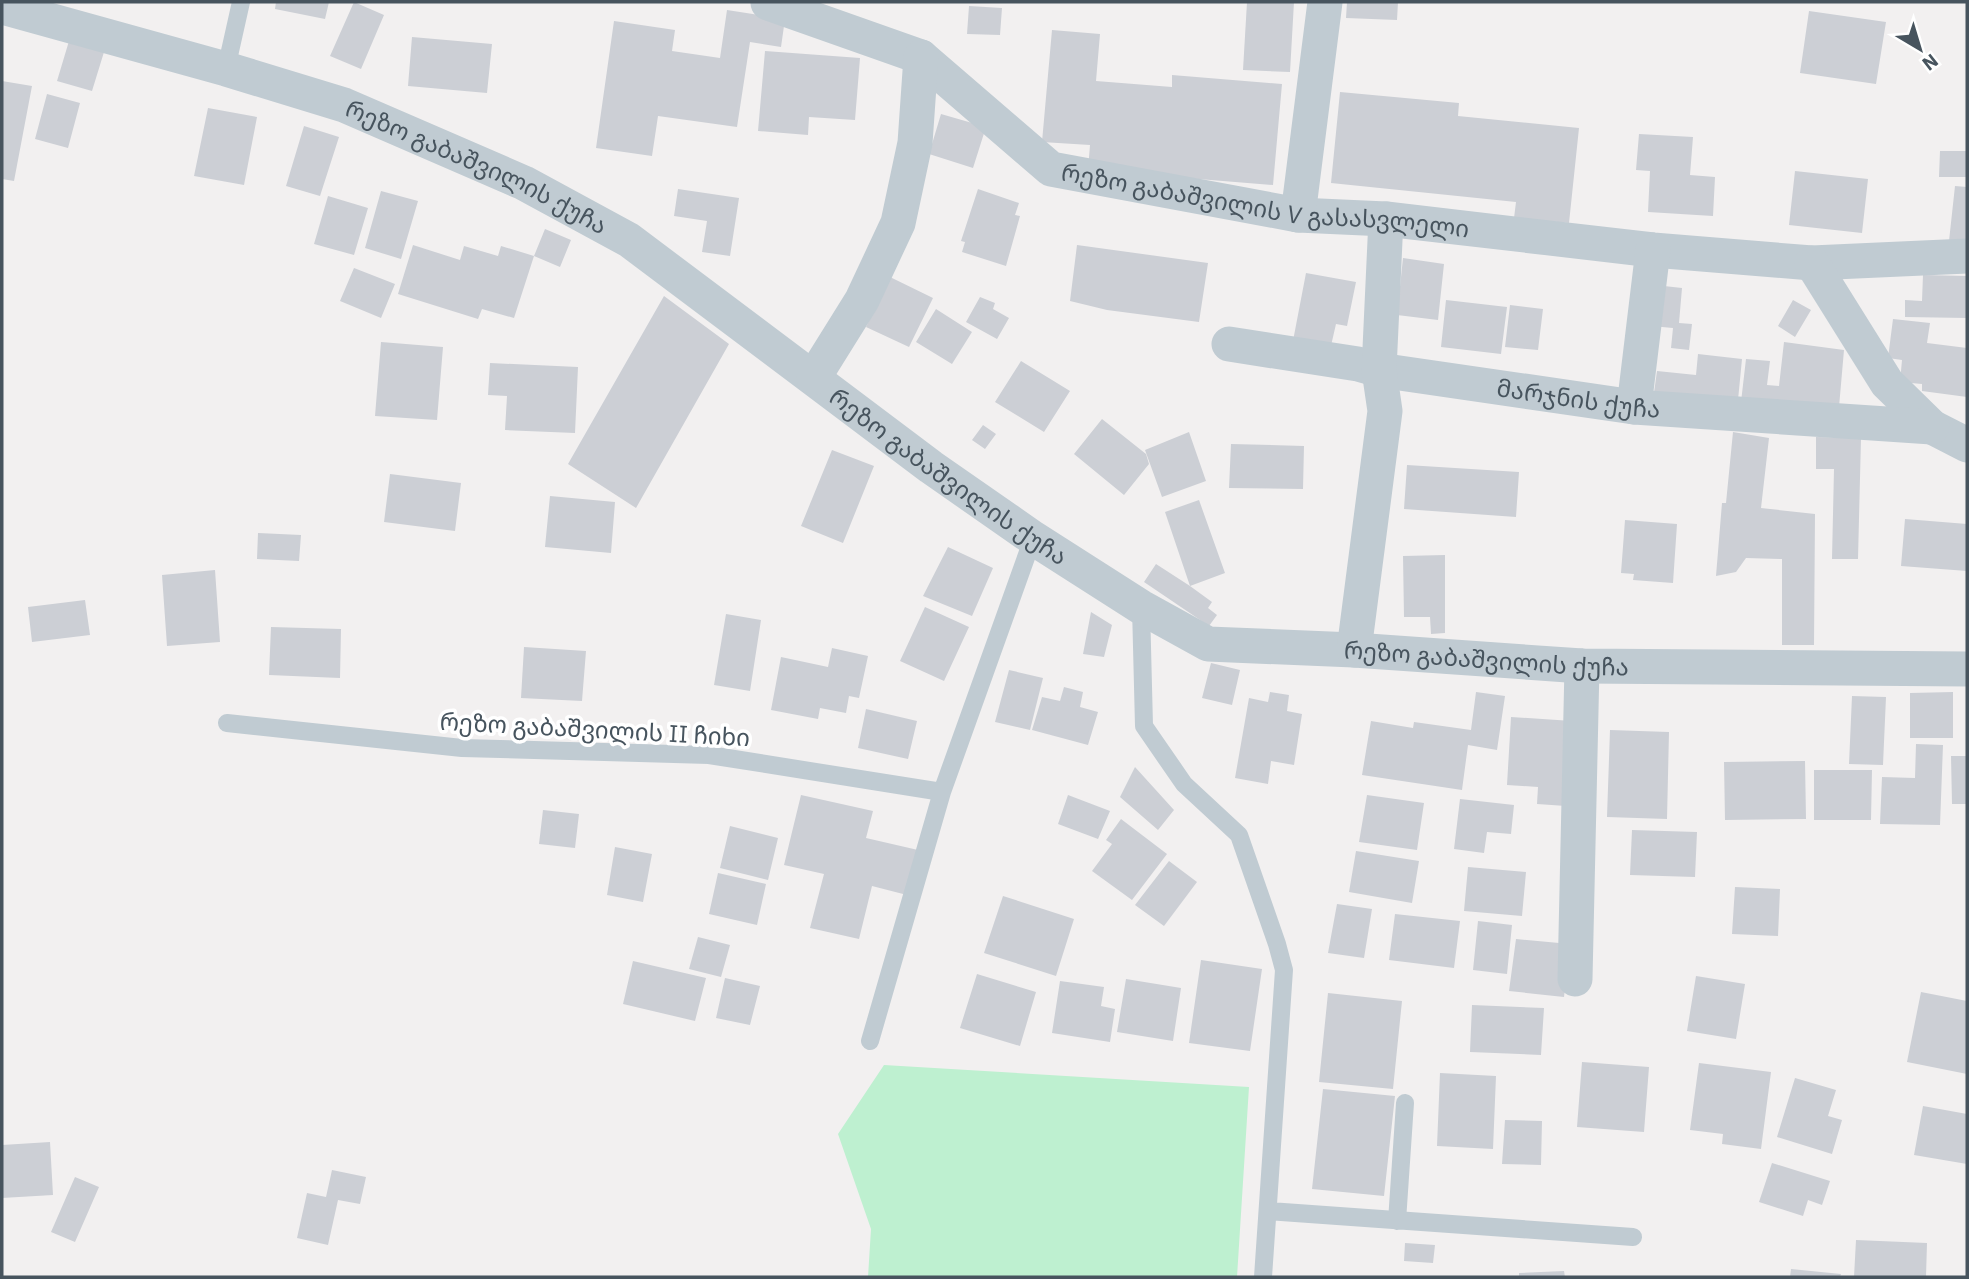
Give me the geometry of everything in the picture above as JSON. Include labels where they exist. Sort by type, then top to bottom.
[{"type":"street","points":[[1298,215],[1325,2]]},
{"type":"street","name":"რეზო გაბაშვილის V გასასვლელი","points":[[768,3],[921,57],[1051,169],[1298,215],[1386,219],[1653,250],[1812,263],[1967,256]]},
{"type":"street","name":"რეზო გაბაშვილის ქუჩა","points":[[2,7],[226,69],[344,105],[524,183],[629,240],[931,467],[1033,538],[1141,607],[1208,643],[1582,666],[1967,669]]},
{"type":"street","points":[[814,377],[862,300],[898,223],[915,143],[921,57]]},
{"type":"street","points":[[1354,650],[1385,411],[1379,370],[1386,219]]},
{"type":"street","points":[[1634,407],[1653,250]]},
{"type":"street","points":[[1812,263],[1887,383],[1932,427],[1967,445]]},
{"type":"street","name":"მარჯნის ქუჩა","points":[[1229,344],[1358,364],[1379,370],[1634,407],[1932,427]]},
{"type":"street","points":[[1575,979],[1582,666]]},
{"type":"lane","points":[[226,69],[241,2]]},
{"type":"lane","points":[[870,1041],[942,792],[1033,538]]},
{"type":"lane","points":[[1141,607],[1144,726],[1184,784],[1239,835],[1284,970],[1263,1277]]},
{"type":"lane","name":"რეზო გაბაშვილის II ჩიხი","points":[[227,723],[462,748],[709,755],[942,792]]},
{"type":"lane","points":[[1397,1221],[1405,1103]]},
{"type":"lane","points":[[1268,1211],[1633,1237]]},
{"type":"green space","points":[[884,1065],[1249,1087],[1237,1277],[868,1277],[871,1229],[838,1134]]},
{"type":"building","points":[[276,2],[329,2],[325,19],[275,9]]},
{"type":"building","points":[[354,2],[384,15],[361,69],[330,56]]},
{"type":"building","points":[[1247,2],[1294,2],[1290,72],[1243,70]]},
{"type":"building","points":[[1347,2],[1398,2],[1397,20],[1346,18]]},
{"type":"building","points":[[969,6],[1002,8],[1000,35],[967,34]]},
{"type":"building","points":[[727,10],[785,19],[781,47],[750,42],[737,127],[658,116],[652,156],[596,148],[614,21],[675,30],[672,51],[720,58]]},
{"type":"building","points":[[1809,11],[1886,22],[1876,84],[1800,73]]},
{"type":"building","points":[[1052,30],[1100,34],[1096,81],[1172,87],[1172,75],[1282,84],[1273,185],[1088,170],[1090,145],[1042,142]]},
{"type":"building","points":[[412,37],[492,44],[487,93],[408,86]]},
{"type":"building","points":[[69,41],[104,52],[92,91],[57,81]]},
{"type":"building","points":[[765,51],[860,58],[855,120],[809,117],[808,135],[758,131]]},
{"type":"building","points":[[2,81],[32,86],[14,181],[2,179]]},
{"type":"building","points":[[1340,92],[1459,103],[1458,116],[1579,128],[1569,223],[1514,218],[1516,202],[1331,183]]},
{"type":"building","points":[[47,94],[80,103],[68,148],[35,139]]},
{"type":"building","points":[[208,108],[257,117],[244,185],[194,176]]},
{"type":"building","points":[[941,114],[986,127],[973,168],[929,154]]},
{"type":"building","points":[[304,126],[339,137],[320,196],[286,186]]},
{"type":"building","points":[[1639,134],[1693,137],[1690,175],[1715,177],[1713,216],[1648,212],[1650,171],[1636,170]]},
{"type":"building","points":[[1940,151],[1967,151],[1967,177],[1939,177]]},
{"type":"building","points":[[1795,171],[1868,179],[1862,233],[1789,225]]},
{"type":"building","points":[[1955,186],[1967,187],[1967,243],[1949,241]]},
{"type":"building","points":[[678,189],[739,198],[730,256],[702,252],[707,221],[674,216]]},
{"type":"building","points":[[978,189],[1019,203],[1015,215],[1020,216],[1006,266],[962,252],[965,242],[961,241]]},
{"type":"building","points":[[381,191],[418,201],[401,259],[365,248]]},
{"type":"building","points":[[328,196],[368,208],[354,255],[314,244]]},
{"type":"building","points":[[545,229],[571,240],[560,267],[534,256]]},
{"type":"building","points":[[413,245],[460,260],[464,246],[498,256],[501,246],[534,256],[514,318],[482,309],[478,319],[398,294]]},
{"type":"building","points":[[1077,245],[1208,263],[1199,322],[1107,310],[1070,301]]},
{"type":"building","points":[[1403,258],[1444,264],[1438,320],[1397,315]]},
{"type":"building","points":[[354,268],[395,284],[381,318],[340,301]]},
{"type":"building","points":[[1306,273],[1356,282],[1347,326],[1336,324],[1330,350],[1292,346]]},
{"type":"building","points":[[1923,275],[1967,276],[1967,318],[1905,317],[1905,300],[1922,301]]},
{"type":"building","points":[[890,277],[933,298],[909,347],[866,327]]},
{"type":"building","points":[[1655,285],[1682,288],[1679,323],[1692,324],[1689,350],[1671,348],[1673,328],[1651,326]]},
{"type":"building","points":[[664,296],[729,344],[636,508],[568,464]]},
{"type":"building","points":[[980,297],[995,303],[993,309],[1009,318],[997,339],[966,322]]},
{"type":"building","points":[[1446,300],[1507,307],[1501,354],[1441,347]]},
{"type":"building","points":[[1793,300],[1811,310],[1795,337],[1778,326]]},
{"type":"building","points":[[1510,305],[1543,309],[1538,350],[1505,347]]},
{"type":"building","points":[[936,309],[972,332],[952,364],[916,342]]},
{"type":"building","points":[[1893,319],[1930,323],[1927,343],[1967,348],[1967,397],[1922,391],[1922,384],[1900,382],[1902,360],[1888,358]]},
{"type":"building","points":[[381,342],[443,347],[437,420],[375,416]]},
{"type":"building","points":[[1784,342],[1844,350],[1839,407],[1741,402],[1746,359],[1770,361],[1767,385],[1779,386]]},
{"type":"building","points":[[1698,354],[1742,359],[1738,400],[1653,400],[1657,371],[1696,375]]},
{"type":"building","points":[[1021,361],[1070,391],[1044,432],[995,402]]},
{"type":"building","points":[[490,363],[578,367],[575,433],[505,430],[507,396],[488,395]]},
{"type":"building","points":[[1102,419],[1146,454],[1149,464],[1124,495],[1074,454]]},
{"type":"building","points":[[983,425],[996,434],[985,449],[972,440]]},
{"type":"building","points":[[1189,432],[1206,481],[1162,497],[1145,450]]},
{"type":"building","points":[[1733,432],[1769,438],[1761,508],[1815,514],[1814,645],[1782,645],[1782,559],[1746,558],[1736,572],[1716,576],[1722,503],[1726,503]]},
{"type":"building","points":[[1816,437],[1861,438],[1858,559],[1832,559],[1834,469],[1816,469]]},
{"type":"building","points":[[1231,444],[1304,446],[1303,489],[1229,488]]},
{"type":"building","points":[[832,450],[874,466],[843,543],[801,526]]},
{"type":"building","points":[[1407,465],[1519,472],[1516,517],[1404,509]]},
{"type":"building","points":[[390,474],[461,483],[455,531],[384,522]]},
{"type":"building","points":[[550,496],[615,502],[611,553],[545,547]]},
{"type":"building","points":[[1199,500],[1225,573],[1190,586],[1165,512]]},
{"type":"building","points":[[1905,519],[1967,524],[1967,571],[1901,566]]},
{"type":"building","points":[[1625,520],[1677,524],[1673,583],[1633,580],[1634,574],[1621,573]]},
{"type":"building","points":[[258,533],[301,535],[299,561],[257,559]]},
{"type":"building","points":[[948,547],[993,568],[972,616],[923,596]]},
{"type":"building","points":[[1445,555],[1445,633],[1431,634],[1430,617],[1404,617],[1403,556]]},
{"type":"building","points":[[1156,564],[1212,602],[1208,608],[1217,615],[1209,626],[1144,582]]},
{"type":"building","points":[[215,570],[220,642],[167,646],[162,575]]},
{"type":"building","points":[[85,600],[90,635],[32,642],[28,607]]},
{"type":"building","points":[[925,607],[969,627],[944,681],[900,661]]},
{"type":"building","points":[[1091,612],[1112,625],[1104,657],[1083,654]]},
{"type":"building","points":[[726,614],[761,620],[750,691],[714,685]]},
{"type":"building","points":[[271,627],[341,629],[340,678],[269,675]]},
{"type":"building","points":[[524,647],[586,651],[582,701],[521,698]]},
{"type":"building","points":[[832,648],[868,656],[859,698],[849,696],[846,713],[820,708],[818,719],[771,710],[781,657],[828,667]]},
{"type":"building","points":[[1211,663],[1240,670],[1232,705],[1202,698]]},
{"type":"building","points":[[1009,670],[1043,678],[1030,730],[995,722]]},
{"type":"building","points":[[1064,687],[1083,692],[1080,707],[1098,712],[1088,745],[1032,730],[1042,697],[1060,701]]},
{"type":"building","points":[[1270,692],[1289,695],[1287,711],[1302,714],[1294,765],[1271,761],[1268,784],[1235,778],[1249,698],[1268,702]]},
{"type":"building","points":[[1476,692],[1505,696],[1497,750],[1468,745],[1462,790],[1362,775],[1371,721],[1413,728],[1414,722],[1471,730]]},
{"type":"building","points":[[1953,692],[1953,738],[1910,738],[1910,693]]},
{"type":"building","points":[[1852,696],[1886,697],[1883,765],[1849,764]]},
{"type":"building","points":[[866,709],[917,721],[908,759],[858,748]]},
{"type":"building","points":[[1511,717],[1572,721],[1566,806],[1537,804],[1538,787],[1507,785]]},
{"type":"building","points":[[1610,730],[1669,732],[1667,819],[1607,817]]},
{"type":"building","points":[[1916,744],[1943,745],[1940,825],[1880,824],[1882,777],[1915,778]]},
{"type":"building","points":[[1951,756],[1967,756],[1967,804],[1952,804]]},
{"type":"building","points":[[1805,761],[1806,819],[1725,820],[1724,762]]},
{"type":"building","points":[[1135,767],[1174,810],[1158,830],[1120,797]]},
{"type":"building","points":[[1814,770],[1872,770],[1871,820],[1814,820]]},
{"type":"building","points":[[801,795],[873,811],[866,838],[918,850],[907,895],[872,886],[859,939],[810,928],[824,874],[784,865]]},
{"type":"building","points":[[1068,795],[1110,811],[1098,839],[1058,824]]},
{"type":"building","points":[[1367,795],[1424,803],[1417,850],[1359,842]]},
{"type":"building","points":[[1460,799],[1514,805],[1511,834],[1487,832],[1484,853],[1454,849]]},
{"type":"building","points":[[543,810],[579,814],[575,848],[539,844]]},
{"type":"building","points":[[1121,819],[1167,854],[1132,900],[1092,871],[1112,844],[1106,840]]},
{"type":"building","points":[[730,826],[778,838],[768,880],[720,868]]},
{"type":"building","points":[[1632,830],[1697,832],[1695,877],[1630,875]]},
{"type":"building","points":[[615,847],[652,854],[643,902],[607,895]]},
{"type":"building","points":[[1356,851],[1419,861],[1412,903],[1349,892]]},
{"type":"building","points":[[1169,861],[1197,882],[1164,926],[1135,905]]},
{"type":"building","points":[[1468,867],[1526,872],[1522,916],[1464,911]]},
{"type":"building","points":[[718,873],[766,884],[757,925],[709,914]]},
{"type":"building","points":[[1735,887],[1780,889],[1778,936],[1732,934]]},
{"type":"building","points":[[1003,896],[1074,919],[1056,976],[984,953]]},
{"type":"building","points":[[1337,904],[1372,909],[1364,958],[1328,953]]},
{"type":"building","points":[[1395,914],[1460,921],[1454,968],[1389,960]]},
{"type":"building","points":[[1478,921],[1512,925],[1507,974],[1473,970]]},
{"type":"building","points":[[698,937],[730,945],[721,977],[689,969]]},
{"type":"building","points":[[1516,939],[1570,944],[1564,997],[1509,991]]},
{"type":"building","points":[[1201,960],[1262,969],[1250,1051],[1189,1043]]},
{"type":"building","points":[[633,961],[706,978],[695,1021],[623,1004]]},
{"type":"building","points":[[977,974],[1036,992],[1020,1046],[960,1028]]},
{"type":"building","points":[[1696,976],[1745,984],[1736,1039],[1687,1031]]},
{"type":"building","points":[[725,978],[760,986],[750,1025],[716,1018]]},
{"type":"building","points":[[1126,979],[1181,988],[1173,1041],[1117,1032]]},
{"type":"building","points":[[1060,981],[1104,987],[1101,1006],[1115,1009],[1110,1042],[1052,1033]]},
{"type":"building","points":[[1921,992],[1967,1001],[1967,1074],[1907,1062]]},
{"type":"building","points":[[1328,993],[1402,1001],[1393,1089],[1319,1082]]},
{"type":"building","points":[[1472,1005],[1544,1008],[1541,1055],[1470,1052]]},
{"type":"building","points":[[1582,1062],[1649,1067],[1644,1132],[1577,1127]]},
{"type":"building","points":[[1699,1063],[1771,1072],[1761,1149],[1722,1144],[1723,1134],[1690,1130]]},
{"type":"building","points":[[1440,1073],[1496,1076],[1493,1149],[1437,1146]]},
{"type":"building","points":[[1795,1078],[1836,1090],[1828,1116],[1842,1120],[1832,1154],[1777,1137]]},
{"type":"building","points":[[1323,1089],[1395,1096],[1384,1196],[1312,1189]]},
{"type":"building","points":[[1923,1106],[1967,1114],[1967,1164],[1914,1155]]},
{"type":"building","points":[[1505,1120],[1542,1121],[1541,1165],[1502,1164]]},
{"type":"building","points":[[50,1142],[53,1195],[2,1198],[2,1145]]},
{"type":"building","points":[[1772,1163],[1830,1181],[1822,1205],[1808,1200],[1803,1216],[1759,1202]]},
{"type":"building","points":[[332,1170],[366,1177],[360,1204],[338,1200],[328,1245],[297,1238],[307,1193],[326,1197]]},
{"type":"building","points":[[75,1177],[99,1187],[75,1242],[51,1232]]},
{"type":"building","points":[[1856,1240],[1927,1243],[1926,1277],[1854,1277]]},
{"type":"building","points":[[1405,1243],[1435,1245],[1433,1263],[1404,1261]]},
{"type":"building","points":[[1791,1269],[1841,1274],[1840,1277],[1790,1277]]},
{"type":"building","points":[[1564,1271],[1565,1277],[1519,1277],[1519,1273]]}]
